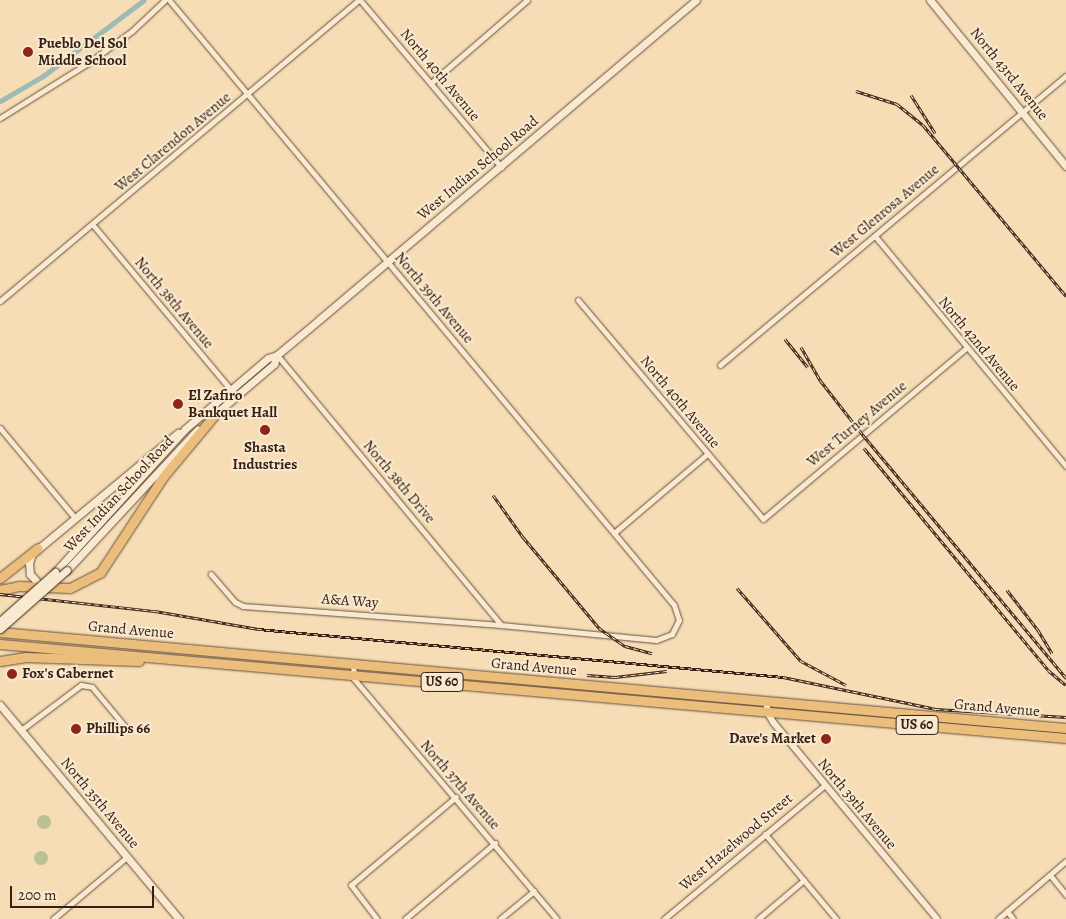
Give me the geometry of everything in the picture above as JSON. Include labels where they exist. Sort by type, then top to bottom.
[{"type":"highway","points":[[0,590],[19,586],[45,588],[77,587],[100,573],[163,477],[217,412]]},
{"type":"highway","points":[[0,578],[38,548]]},
{"type":"highway","name":"Grand Avenue","points":[[0,631],[1066,728]]},
{"type":"highway","points":[[65,648],[66,638]]},
{"type":"highway","name":"Grand Avenue","points":[[0,644],[65,648],[1066,738]]},
{"type":"highway","points":[[198,661],[206,651]]},
{"type":"highway","points":[[0,661],[36,657],[138,661],[166,658]]},
{"type":"highway","points":[[556,693],[557,682]]},
{"type":"main road","name":"West Indian School Road","points":[[0,621],[55,572],[184,429],[268,358],[277,355],[388,262],[696,0]]},
{"type":"main road","name":"North 43rd Avenue","points":[[930,0],[1066,166]]},
{"type":"main road","name":"West Indian School Road","points":[[0,631],[67,570],[181,446],[217,412],[274,364],[277,355]]},
{"type":"main road","points":[[45,588],[37,584],[29,570],[30,557],[38,548],[184,429]]},
{"type":"main road","name":"North 35th Avenue","points":[[0,705],[179,919]]},
{"type":"street","name":"North 39th Avenue","points":[[167,0],[249,95],[679,612],[679,620],[672,634],[660,640],[501,624]]},
{"type":"street","points":[[0,118],[96,58],[167,0]]},
{"type":"street","name":"West Clarendon Avenue","points":[[0,301],[249,95],[360,0]]},
{"type":"street","name":"North 40th Avenue","points":[[360,0],[501,167]]},
{"type":"street","points":[[431,83],[528,0]]},
{"type":"street","name":"West Glenrosa Avenue","points":[[720,365],[1066,76]]},
{"type":"street","name":"North 38th Avenue","points":[[93,225],[236,396]]},
{"type":"street","name":"North 42nd Avenue","points":[[874,236],[1066,466]]},
{"type":"street","name":"North 40th Avenue","points":[[578,300],[764,519]]},
{"type":"street","name":"West Turney Avenue","points":[[764,519],[966,348]]},
{"type":"street","name":"North 38th Drive","points":[[277,355],[501,624]]},
{"type":"street","points":[[0,428],[75,518]]},
{"type":"street","points":[[614,534],[708,454]]},
{"type":"street","name":"A&A Way","points":[[211,574],[235,602],[243,606],[501,624]]},
{"type":"street","points":[[352,675],[353,664]]},
{"type":"street","name":"North 37th Avenue","points":[[352,675],[413,751],[456,797],[558,919]]},
{"type":"street","points":[[21,730],[76,687],[85,685],[92,687],[127,729]]},
{"type":"street","points":[[767,701],[767,712]]},
{"type":"street","name":"North 39th Avenue","points":[[767,712],[824,785],[937,919]]},
{"type":"street","name":"West Hazelwood Street","points":[[664,919],[824,785]]},
{"type":"street","points":[[377,919],[351,885],[456,797]]},
{"type":"street","points":[[765,834],[836,919]]},
{"type":"street","points":[[405,919],[495,843]]},
{"type":"street","points":[[53,919],[127,857]]},
{"type":"street","points":[[998,919],[1066,862]]},
{"type":"street","points":[[1050,875],[1066,895]]},
{"type":"street","points":[[758,919],[804,880]]},
{"type":"street","points":[[500,919],[534,891]]},
{"type":"street","points":[[1007,911],[1013,919]]},
{"type":"green space","points":[[41,815],[47,815],[51,822],[47,829],[41,829],[37,825],[37,819]]},
{"type":"green space","points":[[38,851],[44,851],[48,858],[44,865],[38,865],[34,861],[34,855]]},
{"type":"waterway","points":[[0,101],[43,76],[144,0]]},
{"type":"railway","points":[[856,91],[897,104],[923,125],[1066,296]]},
{"type":"railway","points":[[911,95],[935,133]]},
{"type":"railway","points":[[785,339],[808,367]]},
{"type":"railway","points":[[801,347],[820,380],[863,435],[1066,678]]},
{"type":"railway","points":[[864,448],[1048,670],[1066,685]]},
{"type":"railway","points":[[493,495],[523,537],[599,628],[625,646],[652,653]]},
{"type":"railway","points":[[737,588],[801,661],[846,685]]},
{"type":"railway","points":[[1007,590],[1038,630],[1052,653]]},
{"type":"railway","points":[[0,594],[155,611],[258,629],[783,677],[936,709],[1066,717]]},
{"type":"railway","points":[[587,675],[615,677],[667,671]]},
{"type":"place","name":"Pueblo Del Sol Middle School","points":[[28,52]]},
{"type":"place","name":"El Zafiro Bankquet Hall","points":[[178,404]]},
{"type":"place","name":"Shasta Industries","points":[[265,430]]},
{"type":"place","name":"Fox's Cabernet","points":[[12,674]]},
{"type":"place","name":"Phillips 66","points":[[76,729]]},
{"type":"place","name":"Dave's Market","points":[[826,739]]}]
